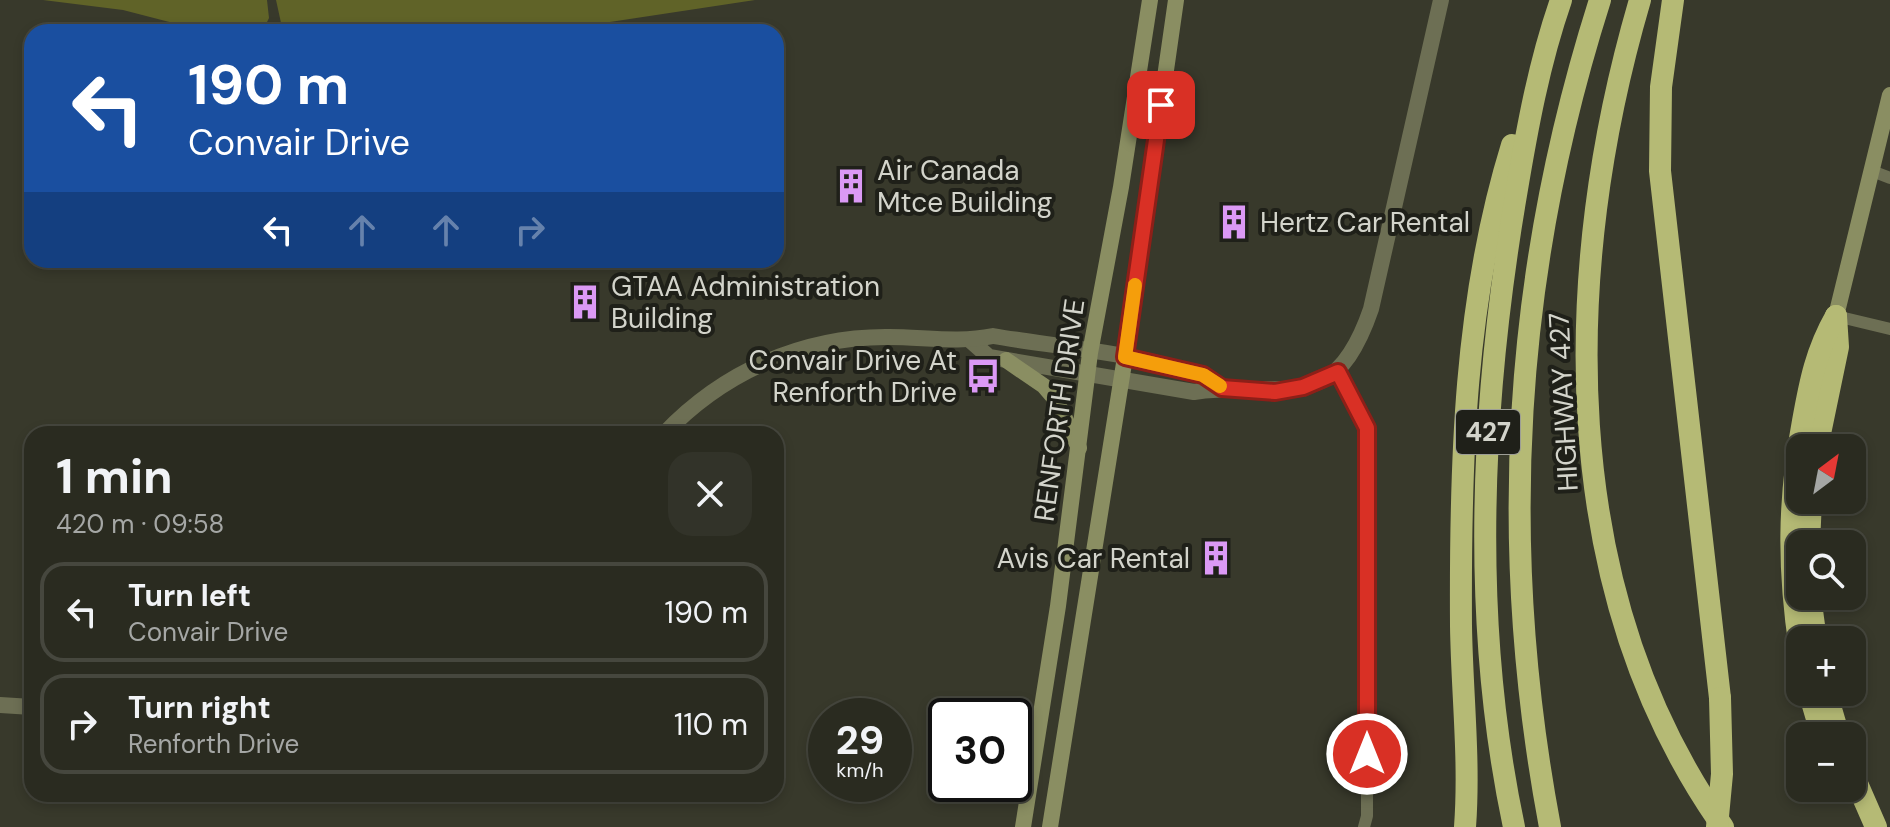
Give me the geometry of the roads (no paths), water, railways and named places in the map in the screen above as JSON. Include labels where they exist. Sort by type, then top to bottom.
[{"type":"highway","name":"427","points":[[1514,827],[1491,650],[1486,505],[1489,416],[1509,234],[1547,41],[1561,0]]},
{"type":"highway","points":[[1550,827],[1540,774],[1526,638],[1517,502],[1520,436],[1528,334],[1544,224],[1560,141],[1600,0]]},
{"type":"highway","name":"HIGHWAY 427","points":[[1640,0],[1611,124],[1589,284],[1589,434],[1605,540],[1625,624],[1659,712],[1692,776],[1724,827]]},
{"type":"highway","points":[[1673,0],[1661,87],[1660,171],[1720,698],[1722,774],[1717,827]]},
{"type":"highway","points":[[1465,827],[1461,629],[1465,416],[1474,332],[1498,197],[1547,41]]},
{"type":"highway","points":[[1820,434],[1838,347],[1836,316]]},
{"type":"highway","points":[[1797,626],[1791,570],[1791,493],[1820,343],[1836,316]]},
{"type":"highway","points":[[1848,802],[1860,827]]},
{"type":"highway","points":[[1865,802],[1876,827]]},
{"type":"main road","name":"RENFORTH DRIVE","points":[[1023,827],[1080,450],[1090,353],[1121,187],[1150,0]]},
{"type":"main road","name":"RENFORTH DRIVE","points":[[1050,827],[1125,357],[1176,0]]},
{"type":"main road","points":[[1836,316],[1890,95]]},
{"type":"main road","points":[[1006,360],[1044,386],[1056,400],[1080,450]]},
{"type":"street","points":[[971,341],[989,357],[1194,392],[1222,388],[1275,392],[1303,387],[1338,372],[1355,350],[1371,309],[1441,0]]},
{"type":"street","points":[[1872,171],[1890,178]]},
{"type":"street","points":[[1836,316],[1890,329]]},
{"type":"street","points":[[673,426],[712,392],[769,359],[830,342],[885,337],[971,341],[993,336],[1125,357],[1203,375],[1222,388]]},
{"type":"street","points":[[1338,372],[1367,428],[1367,816],[1364,827]]},
{"type":"street","points":[[0,705],[24,706]]},
{"type":"place","name":"Air Canada Mtce Building","points":[[851,186]]},
{"type":"place","name":"Hertz Car Rental","points":[[1234,222]]},
{"type":"place","name":"GTAA Administration Building","points":[[585,302]]},
{"type":"place","name":"Convair Drive At Renforth Drive","points":[[983,376]]},
{"type":"place","name":"Avis Car Rental","points":[[1216,558]]}]
